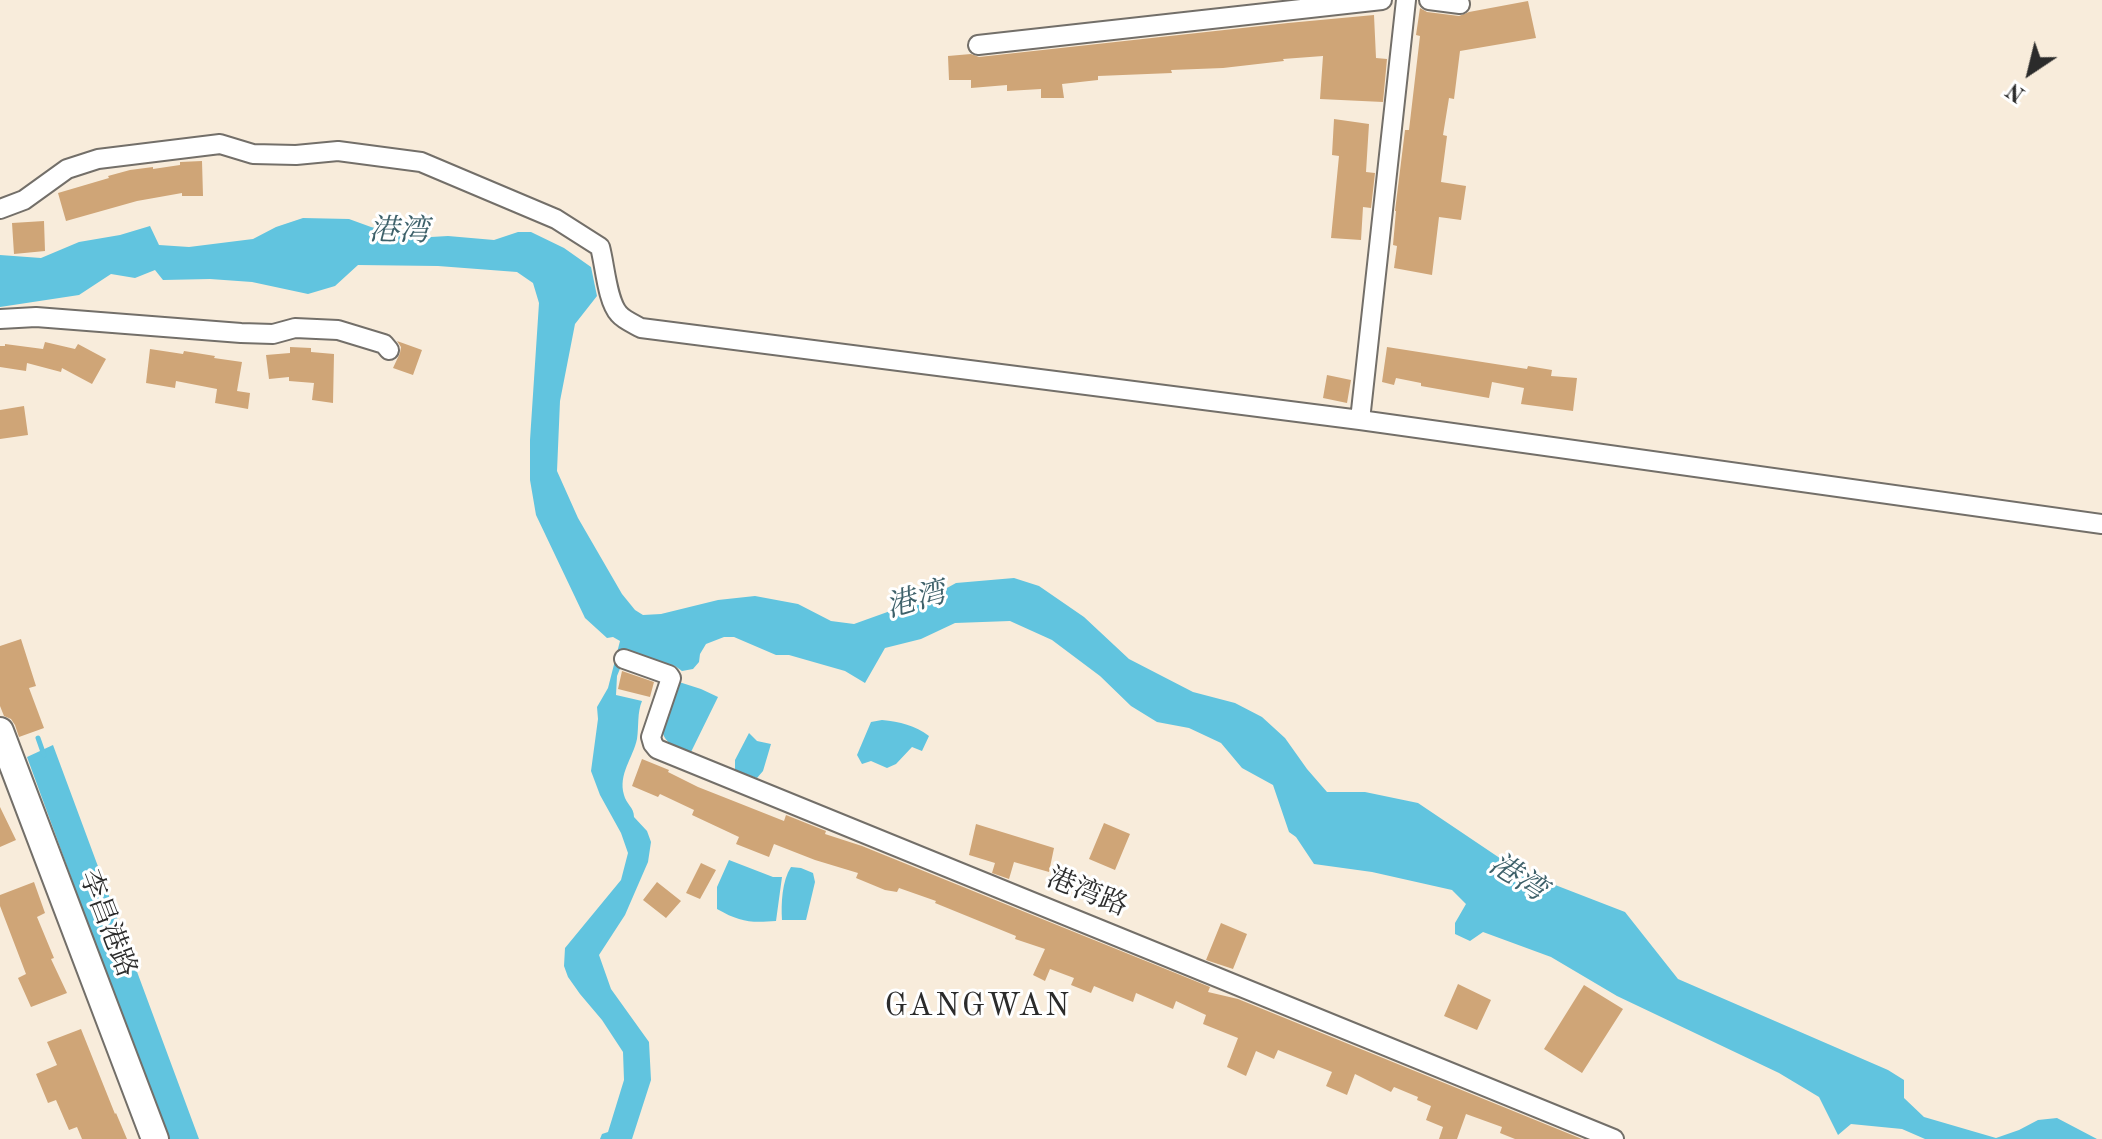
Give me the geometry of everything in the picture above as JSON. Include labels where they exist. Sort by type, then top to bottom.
[{"type":"street","points":[[978,45],[1382,0]]},
{"type":"street","points":[[1360,420],[1406,0]]},
{"type":"street","points":[[1429,0],[1460,4]]},
{"type":"street","points":[[0,209],[24,200],[67,169],[98,159],[193,146],[220,144],[253,154],[296,155],[338,151],[421,162],[556,219],[600,247],[611,296],[619,315],[641,328],[1360,420],[2102,524]]},
{"type":"street","points":[[0,319],[36,317],[241,333],[273,334],[295,328],[338,330],[384,344],[389,350]]},
{"type":"street","name":"港湾路","points":[[624,659],[671,678],[651,737],[657,749],[1614,1139]]},
{"type":"street","name":"李昌港路","points":[[0,731],[155,1139]]},
{"type":"water","name":"港湾","points":[[303,218],[349,219],[414,238],[448,236],[494,240],[518,232],[531,232],[564,248],[591,267],[597,296],[575,324],[560,401],[557,471],[578,518],[622,594],[643,615],[755,596],[798,604],[831,621],[854,624],[916,605],[956,583],[1014,578],[1039,586],[1084,617],[1129,659],[1193,692],[1235,703],[1262,717],[1285,738],[1327,792],[1365,792],[1418,803],[1519,871],[1625,912],[1678,979],[1888,1070],[1904,1080],[1904,1098],[1924,1117],[1996,1138],[2038,1120],[2057,1118],[2097,1139],[1925,1139],[1902,1129],[1851,1124],[1838,1135],[1819,1097],[1779,1073],[1617,996],[1551,957],[1483,932],[1470,941],[1455,934],[1455,923],[1466,904],[1452,890],[1372,872],[1314,864],[1296,837],[1289,832],[1273,785],[1242,768],[1221,743],[1189,728],[1157,722],[1131,706],[1100,676],[1052,640],[1010,621],[955,623],[921,639],[885,648],[865,683],[845,671],[789,655],[776,655],[734,637],[724,637],[706,644],[693,669],[682,671],[675,666],[624,659],[617,676],[616,695],[642,701],[637,739],[624,773],[623,787],[634,817],[647,831],[651,842],[648,862],[625,915],[599,955],[611,989],[649,1042],[651,1080],[632,1139],[600,1139],[602,1134],[608,1132],[624,1080],[623,1052],[568,977],[564,966],[565,948],[621,880],[628,853],[591,771],[597,707],[608,688],[620,641],[607,638],[585,618],[536,515],[530,480],[530,440],[539,303],[533,283],[517,272],[438,266],[358,265],[335,286],[308,294],[252,282],[163,280],[155,270],[135,278],[111,274],[79,295],[0,307],[0,255],[41,258],[79,242],[150,226],[159,245],[189,247],[253,239]]},
{"type":"water","points":[[679,682],[718,697],[691,752],[671,744],[663,732],[662,726]]},
{"type":"water","points":[[882,720],[907,725],[929,736],[922,751],[912,747],[896,764],[887,768],[871,761],[862,764],[857,755],[871,722]]},
{"type":"water","points":[[749,733],[757,741],[771,744],[763,771],[757,778],[735,770],[735,760]]},
{"type":"water","points":[[53,745],[199,1139],[167,1139],[27,757]]},
{"type":"water","points":[[729,860],[773,877],[782,877],[776,921],[745,921],[717,909],[717,887]]},
{"type":"water","points":[[791,867],[813,873],[815,882],[806,920],[782,920],[783,892]]},
{"type":"building","points":[[1528,1],[1536,38],[1460,51],[1454,99],[1449,98],[1443,135],[1447,136],[1441,182],[1466,186],[1461,220],[1439,217],[1432,275],[1394,268],[1397,246],[1393,245],[1395,211],[1405,130],[1409,130],[1420,36],[1416,35],[1420,8],[1427,12],[1459,16]]},
{"type":"building","points":[[1374,15],[1376,58],[1387,59],[1383,102],[1320,99],[1323,56],[1223,68],[1171,70],[1172,73],[1098,76],[1098,80],[1062,84],[1064,98],[1041,98],[1041,89],[1007,91],[1007,85],[971,88],[971,80],[949,80],[948,56],[971,54],[979,57]]},
{"type":"building","points":[[1334,119],[1369,124],[1366,172],[1375,173],[1371,208],[1363,207],[1361,240],[1331,238],[1339,156],[1332,155]]},
{"type":"building","points":[[202,161],[203,196],[182,196],[182,193],[137,201],[66,221],[58,193],[130,170]]},
{"type":"building","points":[[44,221],[45,251],[14,254],[12,223]]},
{"type":"building","points":[[397,341],[422,350],[413,375],[393,368],[401,347]]},
{"type":"building","points":[[45,342],[75,349],[78,344],[106,359],[92,384],[62,368],[61,372],[27,363],[26,371],[0,367],[0,346],[43,349]]},
{"type":"building","points":[[290,347],[334,354],[333,403],[312,400],[314,383],[289,381],[289,377],[269,379],[266,355],[290,353]]},
{"type":"building","points":[[1387,347],[1527,369],[1528,366],[1552,370],[1551,376],[1577,378],[1573,411],[1521,404],[1524,388],[1492,382],[1489,398],[1421,386],[1421,383],[1396,378],[1394,385],[1382,382]]},
{"type":"building","points":[[150,349],[183,354],[184,351],[242,362],[237,391],[250,393],[248,409],[215,403],[217,389],[176,381],[175,388],[146,383]]},
{"type":"building","points":[[1327,375],[1351,380],[1347,403],[1323,398]]},
{"type":"building","points":[[24,406],[28,435],[0,439],[0,410]]},
{"type":"building","points":[[21,639],[36,686],[29,688],[44,728],[19,737],[15,725],[4,716],[0,706],[0,646]]},
{"type":"building","points":[[622,671],[654,682],[650,697],[618,689]]},
{"type":"building","points":[[642,759],[698,787],[784,821],[786,815],[826,831],[825,834],[862,846],[1210,987],[1208,992],[1238,999],[1582,1139],[1515,1139],[1500,1133],[1502,1127],[1466,1114],[1457,1139],[1439,1139],[1443,1127],[1426,1120],[1431,1106],[1417,1100],[1418,1097],[1394,1087],[1391,1092],[1355,1074],[1347,1095],[1326,1086],[1332,1072],[1278,1050],[1274,1059],[1256,1051],[1246,1076],[1227,1067],[1238,1038],[1203,1024],[1206,1015],[1176,1001],[1173,1009],[1136,993],[1133,1002],[1094,986],[1091,993],[1071,985],[1074,978],[1050,969],[1045,981],[1033,975],[1045,949],[1015,939],[1016,936],[936,901],[899,888],[897,892],[885,890],[856,878],[858,873],[774,844],[769,857],[736,844],[739,837],[692,815],[694,810],[660,794],[658,797],[632,786]]},
{"type":"building","points":[[0,807],[16,840],[0,847]]},
{"type":"building","points":[[1104,823],[1130,834],[1115,870],[1089,859]]},
{"type":"building","points":[[976,824],[1054,848],[1049,872],[1014,862],[1009,879],[992,873],[995,863],[969,855]]},
{"type":"building","points":[[701,863],[716,870],[700,899],[686,893]]},
{"type":"building","points":[[34,882],[45,913],[37,917],[67,993],[31,1007],[18,978],[26,974],[0,906],[0,895]]},
{"type":"building","points":[[657,882],[681,901],[666,918],[643,900]]},
{"type":"building","points":[[1221,923],[1247,934],[1233,969],[1206,960]]},
{"type":"building","points":[[1458,984],[1491,1000],[1477,1030],[1444,1016]]},
{"type":"building","points":[[1584,985],[1623,1009],[1582,1073],[1544,1049]]},
{"type":"building","points":[[81,1029],[127,1139],[82,1139],[77,1127],[69,1130],[56,1100],[48,1103],[36,1074],[57,1065],[47,1042]]},
{"type":"waterway","points":[[38,738],[44,755]]},
{"type":"district","name":"GANGWAN","points":[[978,1007]]}]
